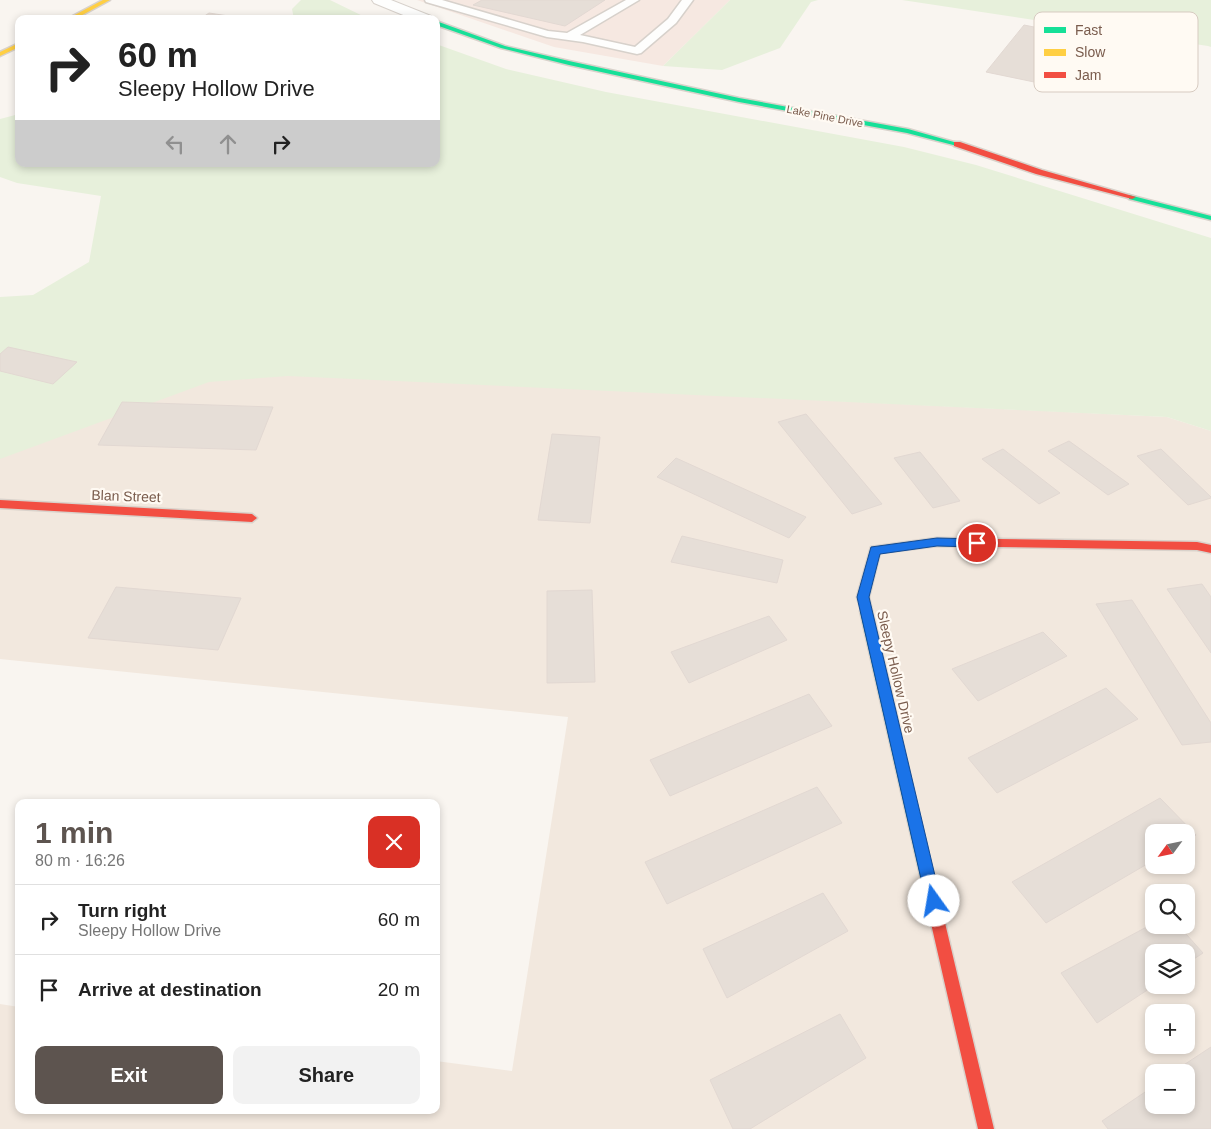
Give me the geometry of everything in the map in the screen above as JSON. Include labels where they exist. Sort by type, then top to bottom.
[{"type":"street","points":[[78,15],[107,0]]},
{"type":"street","points":[[379,0],[416,15]]},
{"type":"street","name":"Lake Pine Drive","points":[[440,24],[504,47],[569,63],[739,100],[923,135],[1040,172],[1211,218]]},
{"type":"street","points":[[0,54],[15,47]]},
{"type":"street","name":"Blan Street","points":[[0,504],[252,518]]},
{"type":"street","name":"Sleepy Hollow Drive","points":[[986,1129],[863,597],[875,550],[937,542],[1196,546],[1211,549]]},
{"type":"lane","points":[[430,0],[547,34],[636,51],[672,21],[688,0]]},
{"type":"lane","points":[[569,37],[634,0]]},
{"type":"shaded area","points":[[417,0],[730,0],[663,66],[554,47]]},
{"type":"shaded area","points":[[0,360],[1167,417],[1211,431],[1211,1129],[0,1129],[0,1004],[15,1006],[15,1114],[440,1114],[440,1062],[512,1071],[568,717],[0,659]]},
{"type":"green space","points":[[301,0],[330,0],[361,15],[293,15],[292,9]]},
{"type":"green space","points":[[730,0],[818,0],[811,2],[780,48],[722,70],[663,66]]},
{"type":"green space","points":[[902,0],[1211,0],[1211,47],[1198,44],[1198,12],[1034,12],[1034,20]]},
{"type":"green space","points":[[440,45],[506,69],[606,92],[904,147],[976,165],[1211,238],[1211,431],[1167,417],[288,376],[209,382],[0,459],[0,297],[33,295],[89,262],[101,196],[17,183],[0,177],[0,119],[15,115],[15,167],[440,167]]},
{"type":"building","points":[[482,0],[605,0],[565,26],[473,5]]},
{"type":"building","points":[[209,13],[222,15],[206,15]]},
{"type":"building","points":[[1024,25],[1034,27],[1034,82],[986,72]]},
{"type":"building","points":[[8,347],[77,362],[53,384],[0,371],[0,354]]},
{"type":"building","points":[[122,402],[273,407],[256,450],[98,445]]},
{"type":"building","points":[[806,414],[882,504],[852,514],[778,422]]},
{"type":"building","points":[[552,434],[600,437],[590,523],[538,520]]},
{"type":"building","points":[[1069,441],[1129,484],[1108,495],[1048,451]]},
{"type":"building","points":[[1003,449],[1060,493],[1039,504],[982,459]]},
{"type":"building","points":[[1161,449],[1211,498],[1188,505],[1137,456]]},
{"type":"building","points":[[920,452],[960,501],[933,508],[894,458]]},
{"type":"building","points":[[676,458],[806,517],[789,538],[657,477]]},
{"type":"building","points":[[682,536],[783,560],[777,583],[671,562]]},
{"type":"building","points":[[1202,584],[1211,597],[1211,653],[1167,589]]},
{"type":"building","points":[[116,587],[241,598],[218,650],[88,638]]},
{"type":"building","points":[[592,590],[595,682],[547,683],[547,591]]},
{"type":"building","points":[[1132,600],[1211,723],[1211,742],[1182,745],[1096,604]]},
{"type":"building","points":[[769,616],[787,640],[689,683],[671,652]]},
{"type":"building","points":[[1043,632],[1067,656],[978,701],[952,669]]},
{"type":"building","points":[[1106,688],[1138,719],[997,793],[968,758]]},
{"type":"building","points":[[809,694],[832,726],[670,796],[650,760]]},
{"type":"building","points":[[817,787],[842,823],[667,904],[645,862]]},
{"type":"building","points":[[1160,798],[1185,824],[1145,824],[1145,865],[1046,923],[1012,882]]},
{"type":"building","points":[[823,893],[848,931],[727,998],[703,949]]},
{"type":"building","points":[[1145,928],[1145,934],[1186,934],[1195,944],[1145,944],[1145,992],[1097,1023],[1061,973]]},
{"type":"building","points":[[1195,944],[1203,953],[1195,958]]},
{"type":"building","points":[[840,1014],[866,1058],[750,1129],[733,1129],[710,1080]]},
{"type":"building","points":[[1211,1047],[1211,1129],[1108,1129],[1102,1121],[1145,1092],[1145,1114],[1195,1114],[1195,1064],[1185,1064]]},
{"type":"traffic: fast","points":[[440,24],[503,47],[569,63],[739,100],[908,131],[957,144]]},
{"type":"traffic: fast","points":[[1132,197],[1211,218]]},
{"type":"traffic: fast","points":[[866,611],[934,906]]},
{"type":"traffic: slow","points":[[78,15],[107,0]]},
{"type":"traffic: slow","points":[[0,54],[15,47]]},
{"type":"traffic: slow","points":[[866,611],[863,597],[875,550],[937,542],[997,543]]},
{"type":"traffic: jam","points":[[957,144],[1039,172],[1132,197]]},
{"type":"traffic: jam","points":[[0,504],[252,518]]},
{"type":"traffic: jam","points":[[997,543],[1197,546],[1211,549]]},
{"type":"traffic: jam","points":[[934,906],[986,1129]]},
{"type":"route","points":[[934,901],[863,597],[875,550],[937,542],[977,543]]}]
